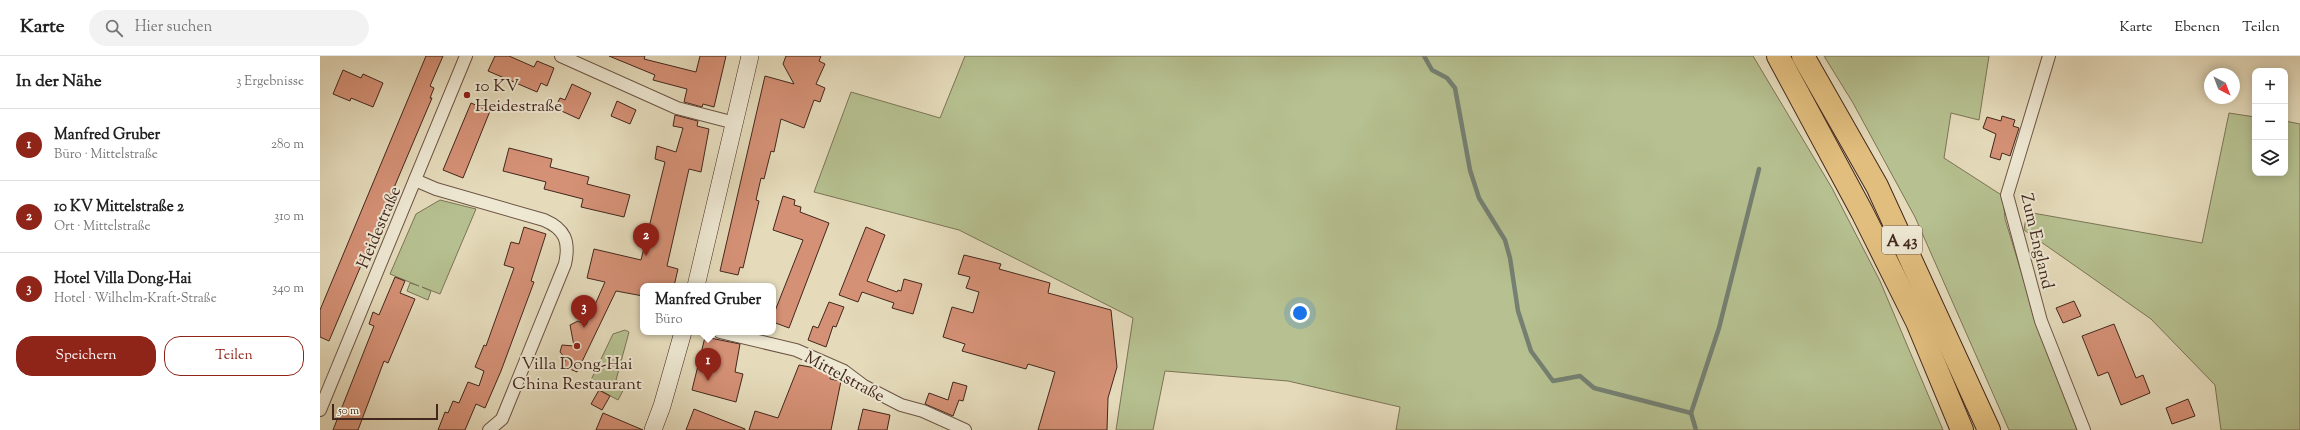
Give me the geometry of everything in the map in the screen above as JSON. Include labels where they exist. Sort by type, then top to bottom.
[{"type":"highway","name":"A 43","points":[[1778,56],[1855,198],[1917,322],[1962,430]]},
{"type":"highway","name":"A 43","points":[[1803,56],[1876,186],[1989,430]]},
{"type":"main road","points":[[697,283],[750,56]]},
{"type":"main road","points":[[653,430],[662,406],[682,335]]},
{"type":"street","name":"Heidestraße","points":[[320,410],[466,56]]},
{"type":"street","points":[[560,56],[677,108],[734,123]]},
{"type":"street","name":"Zum England","points":[[2049,56],[2007,196],[2041,321],[2084,430]]},
{"type":"street","points":[[415,180],[436,189],[544,220],[556,226],[566,240],[568,247],[565,264],[502,419],[489,430]]},
{"type":"street","name":"Mittelstraße","points":[[733,335],[796,350],[844,371],[864,386],[901,405],[923,411],[965,430]]},
{"type":"green space","points":[[965,56],[1753,56],[1832,188],[1880,281],[1943,430],[1396,430],[1400,407],[1288,381],[1165,371],[1153,430],[1116,430],[1133,318],[959,230],[814,192],[851,92],[940,118]]},
{"type":"green space","points":[[1824,56],[1989,56],[1979,120],[1951,113],[1944,158],[2003,196],[2005,219],[2024,281],[2079,430],[2009,430],[1915,217],[1853,103]]},
{"type":"green space","points":[[2229,113],[2252,117],[2252,176],[2288,176],[2288,122],[2300,124],[2300,430],[2221,430],[2215,385],[2151,319],[2024,230],[2027,212],[2202,243]]},
{"type":"green space","points":[[440,200],[476,209],[440,294],[422,287],[431,291],[428,300],[407,291],[410,283],[419,286],[390,274],[416,214]]},
{"type":"green space","points":[[625,330],[629,332],[616,380],[626,385],[618,400],[589,384],[613,334]]},
{"type":"building","points":[[426,56],[443,56],[430,86],[434,88],[430,98],[432,98],[329,341],[320,337],[320,310]]},
{"type":"building","points":[[495,56],[509,56],[534,67],[537,61],[554,68],[547,86],[541,83],[537,92],[488,71]]},
{"type":"building","points":[[609,56],[645,56],[644,59],[696,72],[700,56],[726,56],[714,107],[703,104],[702,107],[684,102],[687,89],[653,80],[655,75]]},
{"type":"building","points":[[786,56],[821,56],[819,61],[825,64],[816,84],[825,88],[820,102],[814,100],[804,128],[781,119],[774,152],[771,151],[764,179],[761,178],[756,200],[759,201],[743,268],[740,267],[738,275],[720,271],[765,76],[794,84],[783,64]]},
{"type":"building","points":[[343,70],[361,78],[363,74],[383,83],[373,107],[351,98],[350,101],[333,94]]},
{"type":"building","points":[[572,84],[591,93],[579,119],[555,108],[560,98],[565,100]]},
{"type":"building","points":[[617,101],[636,110],[630,124],[611,116]]},
{"type":"building","points":[[471,103],[490,111],[463,178],[443,170]]},
{"type":"building","points":[[675,115],[698,121],[697,126],[709,129],[701,172],[689,169],[667,266],[678,269],[675,283],[640,283],[640,295],[616,291],[577,372],[563,366],[566,359],[560,352],[562,345],[574,346],[570,325],[578,321],[586,325],[605,282],[587,278],[594,249],[641,260],[665,162],[655,159],[657,146],[676,152],[683,128],[673,126]]},
{"type":"building","points":[[2002,116],[2015,120],[2013,126],[2019,128],[2010,156],[2002,153],[2000,160],[1990,157],[1996,134],[1983,128],[1987,117],[2001,121]]},
{"type":"building","points":[[509,148],[552,159],[550,167],[589,177],[587,184],[630,195],[624,217],[581,207],[583,199],[544,189],[546,182],[503,171]]},
{"type":"building","points":[[783,196],[795,200],[794,205],[801,207],[800,212],[829,223],[789,328],[776,323],[776,308],[803,240],[773,230]]},
{"type":"building","points":[[524,227],[546,234],[531,281],[534,282],[501,371],[485,408],[476,404],[465,430],[438,430],[445,412],[448,413],[453,401],[459,403],[468,382],[479,386],[484,371],[475,367],[484,345],[486,346],[514,268],[504,265],[511,242],[519,244]]},
{"type":"building","points":[[866,227],[885,235],[867,281],[897,292],[898,290],[901,291],[904,279],[922,284],[913,314],[892,308],[894,303],[862,292],[858,302],[839,295]]},
{"type":"building","points":[[964,255],[1001,264],[999,269],[1050,283],[1048,293],[1111,310],[1117,367],[1108,398],[1107,430],[1038,430],[1055,372],[1028,364],[1026,369],[962,351],[965,344],[943,337],[952,307],[973,313],[979,292],[966,288],[970,277],[958,274]]},
{"type":"building","points":[[395,277],[405,281],[400,293],[415,299],[388,363],[384,361],[358,430],[333,430],[374,326],[369,324],[373,312],[379,315]]},
{"type":"building","points":[[2074,301],[2081,316],[2063,323],[2056,308]]},
{"type":"building","points":[[829,302],[844,307],[836,327],[833,326],[826,347],[808,340],[813,326],[818,328]]},
{"type":"building","points":[[2114,324],[2136,378],[2143,375],[2150,393],[2121,405],[2108,372],[2098,376],[2082,336]]},
{"type":"building","points":[[705,337],[740,344],[735,372],[743,374],[736,402],[692,390]]},
{"type":"building","points":[[799,365],[821,369],[831,373],[830,379],[841,381],[831,430],[749,430],[755,411],[778,418]]},
{"type":"building","points":[[953,382],[967,386],[963,401],[959,400],[953,416],[925,404],[929,393],[948,400]]},
{"type":"building","points":[[599,390],[610,396],[602,410],[591,404]]},
{"type":"building","points":[[2188,399],[2195,416],[2172,424],[2166,408]]},
{"type":"building","points":[[694,409],[745,429],[745,430],[686,430]]},
{"type":"building","points":[[863,409],[890,415],[887,430],[858,430]]},
{"type":"building","points":[[603,413],[643,430],[596,430]]},
{"type":"waterway","points":[[1424,56],[1432,70],[1447,78],[1455,88],[1470,170],[1479,198],[1505,240],[1510,258],[1518,311],[1531,351],[1553,381],[1580,376],[1594,388],[1691,413],[1696,430]]},
{"type":"waterway","points":[[1691,413],[1719,328],[1759,169]]},
{"type":"place","name":"10 KV Heidestraße","points":[[467,95]]},
{"type":"place","name":"10 KV Mittelstraße 2","points":[[646,256]]},
{"type":"place","name":"Hotel Villa Dong-Hai","points":[[584,328]]},
{"type":"place","name":"Villa Dong-Hai China Restaurant","points":[[577,346]]},
{"type":"place","name":"Manfred Gruber","points":[[708,381]]}]
